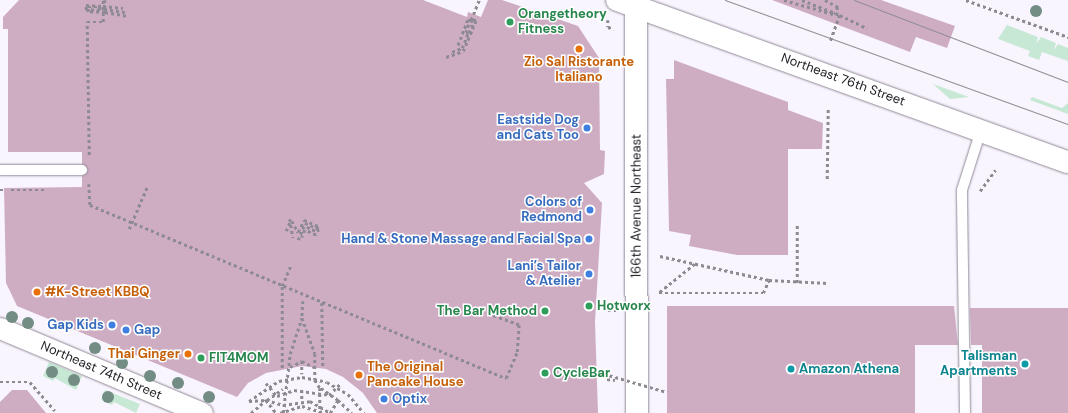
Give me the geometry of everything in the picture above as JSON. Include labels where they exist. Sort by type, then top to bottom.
[{"type":"street","name":"Northeast 76th Street","points":[[630,2],[1068,162]]},
{"type":"street","name":"166th Avenue Northeast","points":[[630,2],[637,413]]},
{"type":"street","name":"Northeast 74th Street","points":[[0,328],[202,413]]},
{"type":"lane","points":[[966,413],[962,190],[981,130]]},
{"type":"lane","points":[[0,170],[86,167]]},
{"type":"path","points":[[86,167],[87,22],[103,22],[104,0]]},
{"type":"path","points":[[104,0],[104,9]]},
{"type":"path","points":[[458,46],[471,21],[479,0]]},
{"type":"path","points":[[784,0],[840,15],[867,28]]},
{"type":"path","points":[[802,0],[835,14]]},
{"type":"path","points":[[826,0],[838,7],[835,14]]},
{"type":"path","points":[[966,0],[1068,37]]},
{"type":"path","points":[[100,8],[86,10],[86,5],[125,12]]},
{"type":"path","points":[[123,8],[104,9],[88,12],[88,7],[100,8],[104,9],[128,16]]},
{"type":"path","points":[[830,42],[840,15]]},
{"type":"path","points":[[446,57],[463,50],[476,21],[471,19],[468,33]]},
{"type":"path","points":[[452,52],[462,48],[471,21]]},
{"type":"path","points":[[827,179],[828,108]]},
{"type":"path","points":[[980,199],[980,192],[995,170]]},
{"type":"path","points":[[89,181],[90,204],[282,286],[506,378],[517,352],[519,325],[486,313]]},
{"type":"path","points":[[129,229],[147,187]]},
{"type":"path","points":[[11,190],[46,190]]},
{"type":"path","points":[[290,219],[298,232],[304,220],[318,226],[315,231],[304,226]]},
{"type":"path","points":[[286,231],[290,219]]},
{"type":"path","points":[[290,219],[293,238]]},
{"type":"path","points":[[298,240],[305,223],[319,229],[316,235],[305,230],[302,237]]},
{"type":"path","points":[[797,225],[797,283]]},
{"type":"path","points":[[660,256],[769,280],[797,283],[828,283]]},
{"type":"path","points":[[695,264],[659,293],[763,293],[769,280]]},
{"type":"path","points":[[282,368],[282,286],[290,267]]},
{"type":"path","points":[[251,413],[266,400],[283,389],[290,379],[290,354],[302,318],[303,301]]},
{"type":"path","points":[[322,302],[323,368]]},
{"type":"path","points":[[302,318],[315,354],[315,380],[320,388],[338,400],[352,413]]},
{"type":"path","points":[[290,367],[302,361]]},
{"type":"path","points":[[302,361],[314,367]]},
{"type":"path","points":[[302,361],[302,374]]},
{"type":"path","points":[[598,372],[666,392]]},
{"type":"path","points":[[338,400],[330,413],[320,405],[302,401],[283,405],[266,400],[248,401],[258,392],[290,379],[315,380],[348,394],[364,413]]},
{"type":"path","points":[[0,382],[30,382],[55,411]]},
{"type":"path","points":[[266,383],[277,396],[302,390],[329,395],[340,384]]},
{"type":"path","points":[[320,388],[320,412]]},
{"type":"path","points":[[283,389],[282,412],[302,406],[325,413]]},
{"type":"path","points":[[302,390],[302,401]]},
{"type":"path","points":[[266,400],[276,413]]},
{"type":"green space","points":[[1007,25],[1038,37],[1036,44],[1041,37],[1056,43],[1054,50],[1058,44],[1068,48],[1068,61],[1042,52],[1039,60],[1028,56],[1030,51],[998,39]]},
{"type":"green space","points":[[933,84],[969,97],[950,99]]},
{"type":"green space","points":[[1032,97],[1062,108],[1068,103],[1068,114],[1030,100]]},
{"type":"green space","points":[[49,362],[82,376],[76,390],[55,378],[53,381],[43,376]]},
{"type":"green space","points":[[105,390],[140,404],[136,413],[114,402],[112,405],[101,400]]},
{"type":"building","points":[[19,0],[423,0],[467,17],[468,12],[481,17],[488,0],[502,0],[578,26],[599,58],[600,150],[605,151],[604,174],[584,183],[602,203],[595,322],[598,413],[377,413],[363,393],[343,377],[326,369],[302,366],[266,373],[248,383],[237,397],[17,306],[6,283],[4,188],[82,187],[82,176],[88,170],[82,164],[82,152],[8,152],[8,29],[3,29],[3,17]]},
{"type":"building","points":[[772,0],[881,0],[955,26],[947,48],[916,37],[910,52]]},
{"type":"building","points":[[674,60],[788,102],[788,110],[823,123],[822,149],[788,149],[788,255],[737,255],[689,246],[691,235],[669,231],[666,79],[674,79]]},
{"type":"building","name":"Amazon Athena","points":[[667,306],[954,306],[958,345],[915,345],[915,413],[667,413]]},
{"type":"building","name":"Talisman Apartments","points":[[970,308],[1068,308],[1068,413],[982,413],[982,345],[971,345]]},
{"type":"building","points":[[12,390],[27,390],[46,413],[0,413],[0,402]]},
{"type":"tram line","points":[[725,0],[1068,124]]},
{"type":"tram line","points":[[854,0],[1068,82]]},
{"type":"place","name":"Orangetheory Fitness","points":[[510,22]]},
{"type":"place","name":"Zio Sal Ristorante Italiano","points":[[579,49]]},
{"type":"place","name":"Eastside Dog and Cats Too","points":[[587,128]]},
{"type":"place","name":"Colors of Redmond","points":[[590,210]]},
{"type":"place","name":"Hand & Stone Massage and Facial Spa","points":[[589,239]]},
{"type":"place","name":"Lani’s Tailor & Atelier","points":[[589,274]]},
{"type":"place","name":"#K-Street KBBQ","points":[[37,292]]},
{"type":"place","name":"Hotworx","points":[[589,306]]},
{"type":"place","name":"The Bar Method","points":[[545,311]]},
{"type":"place","name":"Gap Kids","points":[[112,325]]},
{"type":"place","name":"Gap","points":[[126,330]]},
{"type":"place","name":"Thai Ginger","points":[[188,354]]},
{"type":"place","name":"FIT4MOM","points":[[201,358]]},
{"type":"place","name":"Talisman Apartments","points":[[1025,364]]},
{"type":"place","name":"Amazon Athena","points":[[791,369]]},
{"type":"place","name":"CycleBar","points":[[545,373]]},
{"type":"place","name":"The Original Pancake House","points":[[359,375]]},
{"type":"place","name":"Optix","points":[[384,399]]}]
